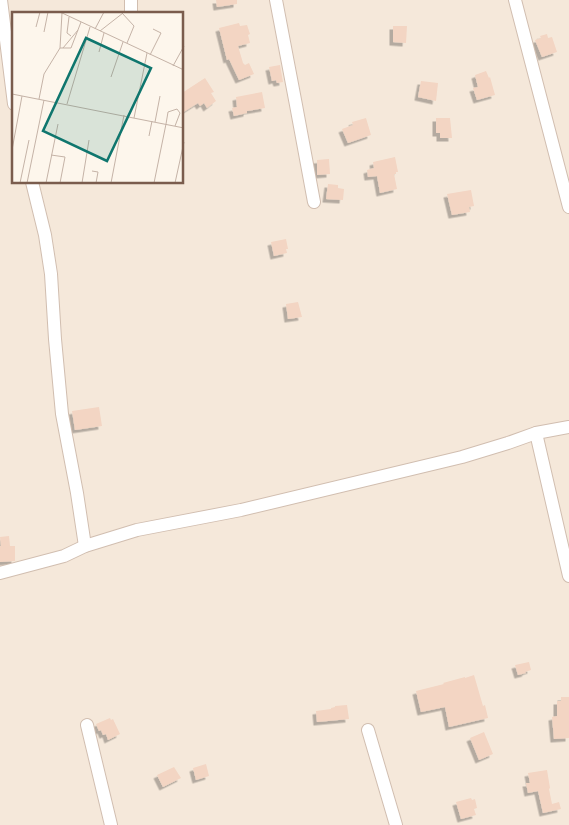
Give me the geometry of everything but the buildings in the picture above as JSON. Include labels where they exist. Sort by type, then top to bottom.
[{"type":"street","points":[[1,0],[12,88]]},
{"type":"street","points":[[276,0],[314,202]]},
{"type":"street","points":[[515,0],[569,207]]},
{"type":"street","points":[[32,184],[50,264],[62,414],[85,546]]},
{"type":"street","points":[[0,573],[64,556],[85,546],[137,530],[241,510],[462,457],[536,433],[569,427]]},
{"type":"street","points":[[536,433],[569,576]]},
{"type":"street","points":[[87,725],[111,825]]},
{"type":"street","points":[[368,730],[396,825]]},
{"type":"shaded area","points":[[0,0],[569,0],[569,825],[0,825]]}]
